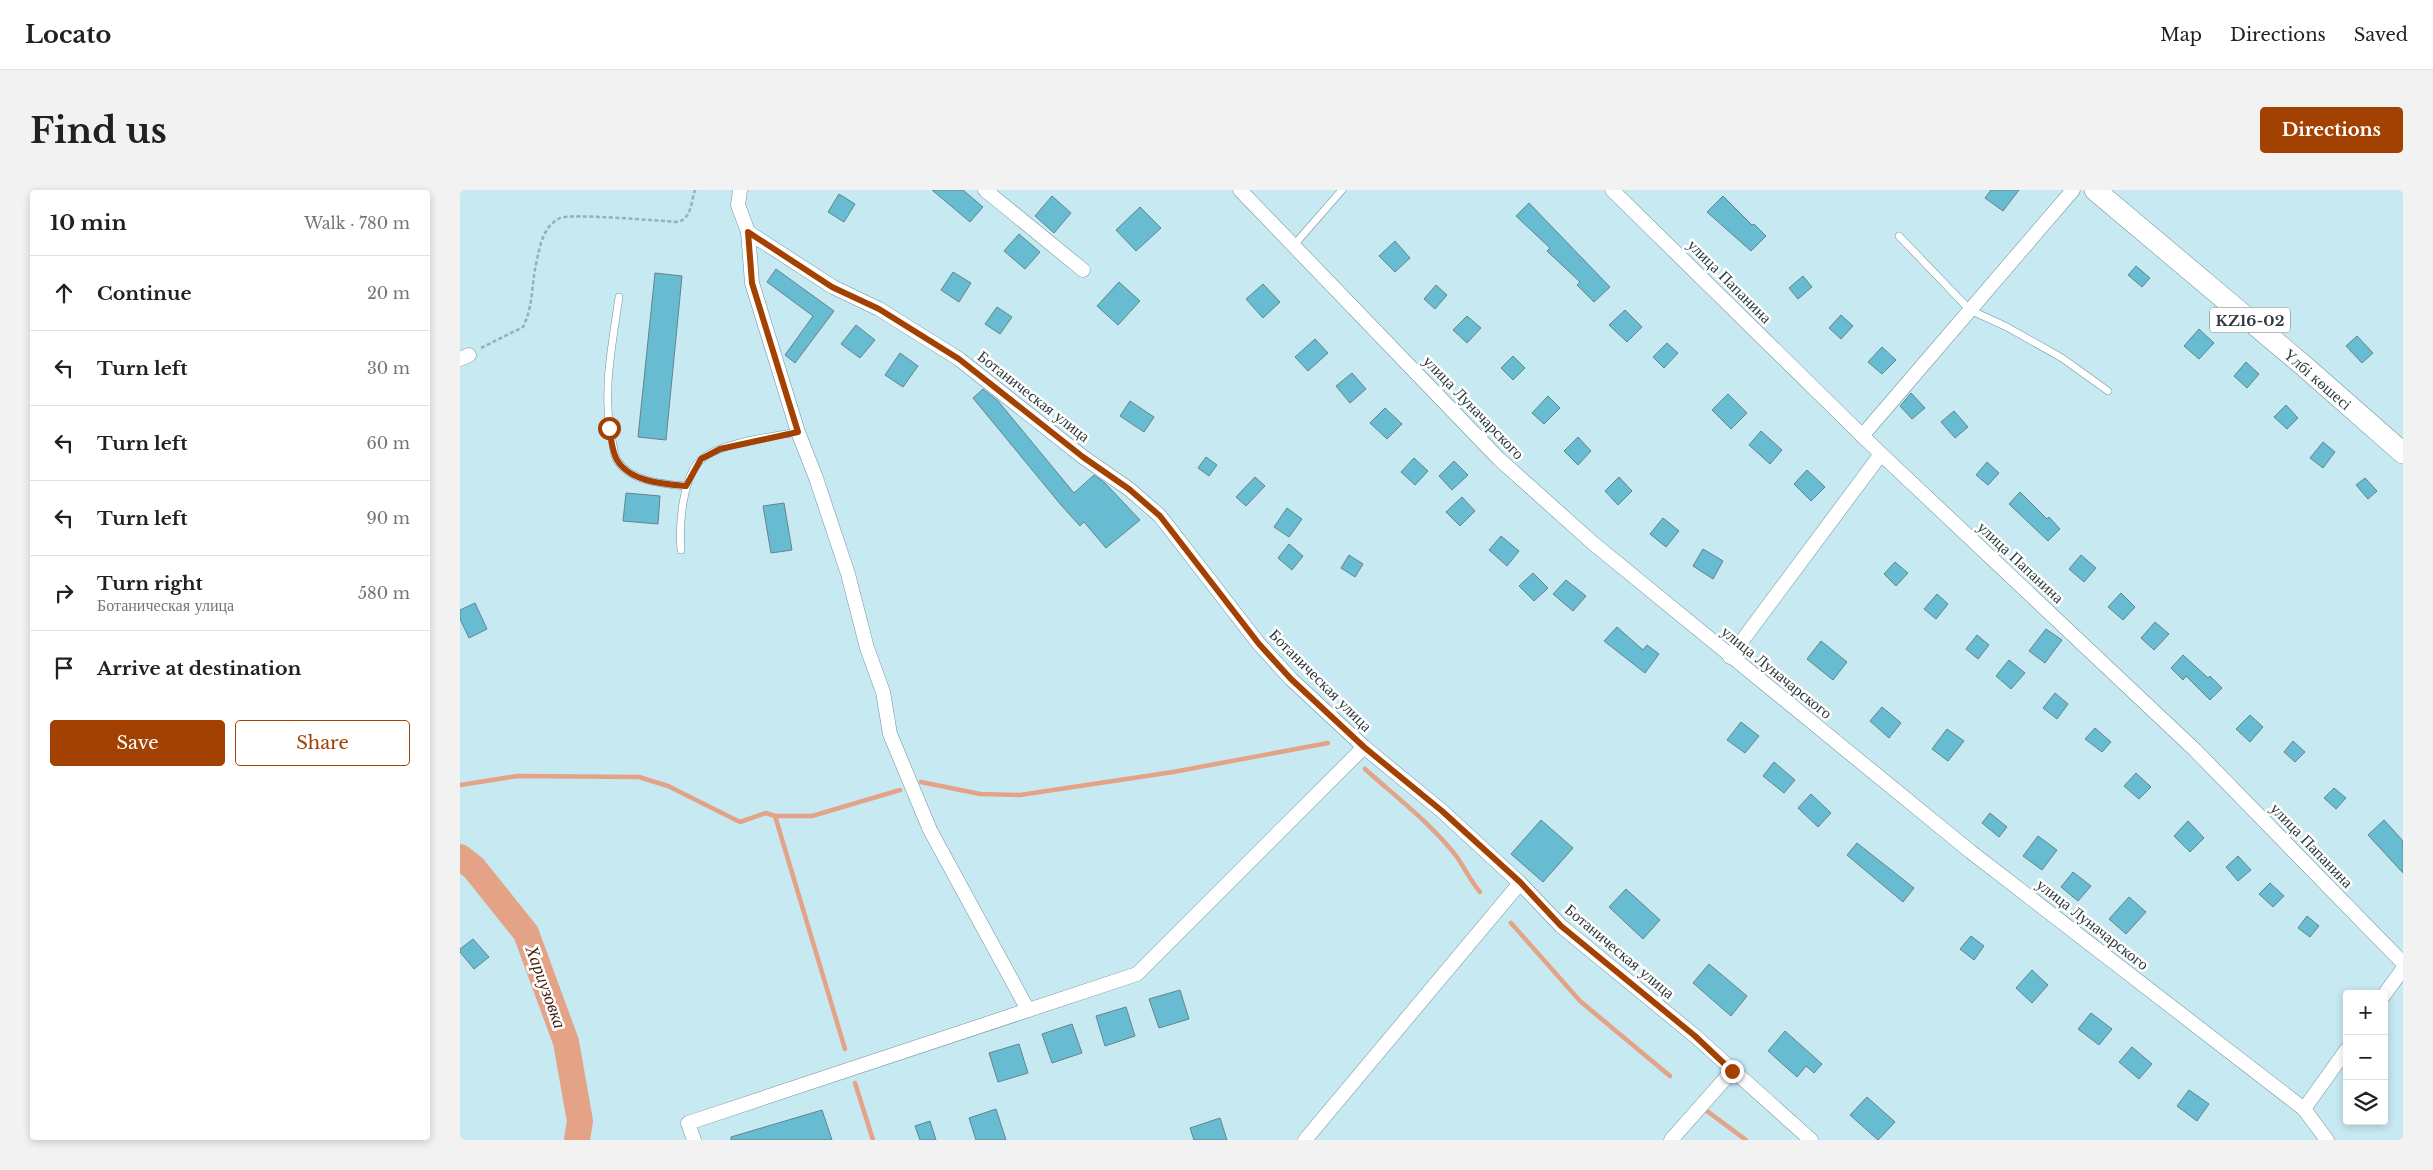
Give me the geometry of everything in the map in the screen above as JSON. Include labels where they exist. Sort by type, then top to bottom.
[{"type":"main road","name":"Үлбі көшесі","points":[[2095,190],[2283,348],[2403,453]]},
{"type":"street","points":[[740,190],[738,205],[748,232],[752,283],[798,432],[816,478],[848,574],[867,648],[882,692],[890,734],[930,830],[988,933],[1028,1010]]},
{"type":"street","points":[[985,190],[1083,270]]},
{"type":"street","name":"улица Луначарского","points":[[1240,190],[1499,459],[1594,544],[1971,852],[2304,1109],[2327,1140]]},
{"type":"street","name":"улица Папанина","points":[[1612,190],[1862,436],[2195,750],[2403,963]]},
{"type":"street","points":[[1862,436],[2073,190]]},
{"type":"street","name":"Ботаническая улица","points":[[748,232],[832,287],[879,309],[959,359],[1083,457],[1129,489],[1160,516],[1259,644],[1291,679],[1364,747],[1442,811],[1520,882],[1561,926],[1695,1036],[1811,1140]]},
{"type":"street","points":[[1730,657],[1881,454]]},
{"type":"street","points":[[694,1140],[688,1123],[1137,974],[1364,747]]},
{"type":"street","points":[[1305,1140],[1520,882]]},
{"type":"street","points":[[2388,990],[2403,968]]},
{"type":"street","points":[[2304,1109],[2343,1054]]},
{"type":"street","points":[[1671,1140],[1732,1071]]},
{"type":"lane","points":[[1294,245],[1342,190]]},
{"type":"lane","points":[[1899,236],[1970,310],[2007,327],[2062,358],[2108,392]]},
{"type":"lane","points":[[618,297],[607,383],[609,428],[616,460],[632,473],[646,480],[686,486]]},
{"type":"lane","points":[[681,550],[680,528],[686,486],[701,459],[720,449],[798,432]]},
{"type":"path","points":[[464,357],[523,327],[532,302],[536,262],[544,232],[560,217],[582,216],[678,222],[684,220],[689,213],[695,190]]},
{"type":"building","points":[[932,190],[963,190],[983,207],[970,222]]},
{"type":"building","points":[[1991,190],[2019,190],[2003,211],[1985,198]]},
{"type":"building","points":[[839,194],[855,204],[844,222],[828,212]]},
{"type":"building","points":[[1052,196],[1071,213],[1054,233],[1035,216]]},
{"type":"building","points":[[1723,196],[1766,236],[1751,251],[1707,212]]},
{"type":"building","points":[[1529,203],[1610,287],[1594,302],[1577,285],[1580,282],[1547,251],[1550,248],[1516,216]]},
{"type":"building","points":[[1140,207],[1161,228],[1136,251],[1116,230]]},
{"type":"building","points":[[1019,234],[1040,252],[1025,269],[1004,251]]},
{"type":"building","points":[[1395,241],[1410,258],[1395,272],[1379,256]]},
{"type":"building","points":[[2136,266],[2150,278],[2142,287],[2128,275]]},
{"type":"building","points":[[776,269],[834,311],[795,363],[785,355],[813,316],[767,282]]},
{"type":"building","points":[[953,272],[971,283],[959,302],[941,290]]},
{"type":"building","points":[[655,273],[682,276],[666,440],[638,437]]},
{"type":"building","points":[[1803,276],[1812,287],[1798,299],[1789,288]]},
{"type":"building","points":[[1119,282],[1140,301],[1118,325],[1097,306]]},
{"type":"building","points":[[1263,284],[1280,302],[1263,318],[1246,299]]},
{"type":"building","points":[[1436,285],[1447,295],[1435,309],[1424,299]]},
{"type":"building","points":[[997,307],[1012,317],[1000,334],[985,324]]},
{"type":"building","points":[[1625,310],[1642,327],[1627,342],[1609,325]]},
{"type":"building","points":[[1841,315],[1853,326],[1841,339],[1829,328]]},
{"type":"building","points":[[1467,316],[1481,328],[1467,343],[1453,330]]},
{"type":"building","points":[[856,325],[875,340],[860,358],[841,344]]},
{"type":"building","points":[[2199,329],[2214,343],[2199,359],[2184,346]]},
{"type":"building","points":[[2357,336],[2373,353],[2362,363],[2346,346]]},
{"type":"building","points":[[1315,339],[1328,353],[1308,371],[1295,357]]},
{"type":"building","points":[[1667,343],[1678,353],[1664,368],[1653,357]]},
{"type":"building","points":[[1882,347],[1896,360],[1882,374],[1868,362]]},
{"type":"building","points":[[900,353],[918,366],[903,387],[885,375]]},
{"type":"building","points":[[1513,356],[1525,368],[1513,380],[1501,368]]},
{"type":"building","points":[[2246,362],[2259,374],[2247,388],[2234,376]]},
{"type":"building","points":[[1352,373],[1366,389],[1350,403],[1336,386]]},
{"type":"building","points":[[983,389],[998,401],[1074,493],[1094,475],[1105,483],[1140,520],[1106,548],[1084,522],[1080,526],[1061,505],[973,398]]},
{"type":"building","points":[[1911,393],[1925,408],[1912,419],[1900,406]]},
{"type":"building","points":[[1728,394],[1747,413],[1731,429],[1712,410]]},
{"type":"building","points":[[1548,396],[1560,408],[1544,424],[1532,413]]},
{"type":"building","points":[[1130,401],[1154,417],[1144,432],[1120,416]]},
{"type":"building","points":[[2286,405],[2298,418],[2287,429],[2274,417]]},
{"type":"building","points":[[1385,408],[1402,424],[1387,439],[1370,423]]},
{"type":"building","points":[[1954,411],[1968,427],[1955,438],[1941,422]]},
{"type":"building","points":[[1761,431],[1782,450],[1770,464],[1749,445]]},
{"type":"building","points":[[1578,437],[1591,451],[1578,465],[1564,451]]},
{"type":"building","points":[[2323,442],[2335,452],[2323,468],[2310,458]]},
{"type":"building","points":[[1206,457],[1217,465],[1209,476],[1198,468]]},
{"type":"building","points":[[1414,458],[1428,471],[1415,485],[1401,472]]},
{"type":"building","points":[[1454,461],[1468,475],[1452,490],[1439,476]]},
{"type":"building","points":[[1987,462],[1999,473],[1988,485],[1976,475]]},
{"type":"building","points":[[1807,470],[1825,487],[1811,501],[1794,484]]},
{"type":"building","points":[[1255,477],[1265,486],[1246,506],[1236,497]]},
{"type":"building","points":[[1619,477],[1632,491],[1618,505],[1605,491]]},
{"type":"building","points":[[2365,478],[2377,491],[2368,499],[2356,485]]},
{"type":"building","points":[[2020,492],[2060,529],[2048,541],[2009,504]]},
{"type":"building","points":[[626,493],[660,496],[658,524],[623,521]]},
{"type":"building","points":[[1462,497],[1475,511],[1460,526],[1446,512]]},
{"type":"building","points":[[784,503],[792,550],[771,553],[763,506]]},
{"type":"building","points":[[1287,508],[1302,519],[1289,537],[1274,527]]},
{"type":"building","points":[[1663,518],[1679,531],[1666,547],[1650,534]]},
{"type":"building","points":[[1501,536],[1519,551],[1507,566],[1489,550]]},
{"type":"building","points":[[1289,544],[1303,556],[1292,570],[1278,558]]},
{"type":"building","points":[[1703,549],[1723,561],[1713,579],[1693,566]]},
{"type":"building","points":[[1349,555],[1363,564],[1355,577],[1341,568]]},
{"type":"building","points":[[2081,555],[2096,568],[2084,582],[2069,569]]},
{"type":"building","points":[[1895,562],[1908,573],[1896,586],[1884,574]]},
{"type":"building","points":[[1533,573],[1548,588],[1534,601],[1519,586]]},
{"type":"building","points":[[1566,580],[1586,596],[1573,611],[1553,594]]},
{"type":"building","points":[[2121,593],[2135,607],[2123,620],[2108,607]]},
{"type":"building","points":[[1937,594],[1948,604],[1936,619],[1924,609]]},
{"type":"building","points":[[475,603],[487,629],[469,638],[460,619],[460,610]]},
{"type":"building","points":[[2155,622],[2169,634],[2154,650],[2141,638]]},
{"type":"building","points":[[1617,627],[1643,650],[1647,645],[1659,654],[1645,673],[1604,641]]},
{"type":"building","points":[[2046,629],[2062,640],[2045,663],[2029,651]]},
{"type":"building","points":[[1977,635],[1989,645],[1978,659],[1966,649]]},
{"type":"building","points":[[1821,641],[1847,662],[1833,680],[1807,659]]},
{"type":"building","points":[[2183,655],[2222,688],[2210,700],[2186,676],[2183,680],[2171,668]]},
{"type":"building","points":[[2009,660],[2025,673],[2011,689],[1996,676]]},
{"type":"building","points":[[2055,693],[2068,704],[2057,719],[2043,708]]},
{"type":"building","points":[[1882,707],[1901,723],[1889,738],[1870,721]]},
{"type":"building","points":[[2250,715],[2263,727],[2250,742],[2236,729]]},
{"type":"building","points":[[1741,722],[1759,736],[1745,753],[1727,740]]},
{"type":"building","points":[[2095,728],[2111,742],[2102,752],[2085,739]]},
{"type":"building","points":[[1947,729],[1964,741],[1948,761],[1932,749]]},
{"type":"building","points":[[2293,741],[2305,752],[2295,762],[2284,752]]},
{"type":"building","points":[[1774,762],[1795,780],[1784,793],[1763,776]]},
{"type":"building","points":[[2136,773],[2151,787],[2139,799],[2124,786]]},
{"type":"building","points":[[2334,788],[2346,798],[2336,809],[2324,798]]},
{"type":"building","points":[[1811,794],[1831,813],[1818,827],[1798,808]]},
{"type":"building","points":[[1990,813],[2007,827],[1999,837],[1982,823]]},
{"type":"building","points":[[1541,820],[1573,848],[1543,882],[1511,854]]},
{"type":"building","points":[[2384,820],[2403,841],[2403,873],[2368,835]]},
{"type":"building","points":[[2188,821],[2204,838],[2190,852],[2174,836]]},
{"type":"building","points":[[2038,836],[2057,850],[2042,870],[2023,856]]},
{"type":"building","points":[[1857,843],[1914,888],[1903,902],[1847,855]]},
{"type":"building","points":[[2238,856],[2251,870],[2238,881],[2226,867]]},
{"type":"building","points":[[2073,872],[2091,886],[2078,901],[2061,887]]},
{"type":"building","points":[[2270,883],[2284,896],[2273,907],[2259,894]]},
{"type":"building","points":[[1626,889],[1660,920],[1643,939],[1609,907]]},
{"type":"building","points":[[2129,897],[2146,912],[2126,934],[2109,919]]},
{"type":"building","points":[[2307,916],[2319,926],[2310,937],[2298,928]]},
{"type":"building","points":[[1971,936],[1984,946],[1974,960],[1960,949]]},
{"type":"building","points":[[473,939],[489,957],[474,969],[460,952],[460,949]]},
{"type":"building","points":[[1709,964],[1747,996],[1731,1016],[1693,983]]},
{"type":"building","points":[[2032,970],[2048,985],[2032,1003],[2016,988]]},
{"type":"building","points":[[1180,990],[1189,1019],[1159,1028],[1149,999]]},
{"type":"building","points":[[1126,1007],[1135,1036],[1105,1046],[1096,1016]]},
{"type":"building","points":[[2091,1013],[2112,1029],[2099,1045],[2078,1029]]},
{"type":"building","points":[[1072,1024],[1082,1053],[1052,1063],[1042,1034]]},
{"type":"building","points":[[1785,1031],[1822,1064],[1814,1073],[1806,1066],[1797,1077],[1768,1051]]},
{"type":"building","points":[[1019,1044],[1028,1073],[998,1082],[989,1053]]},
{"type":"building","points":[[2132,1047],[2152,1064],[2139,1079],[2119,1062]]},
{"type":"building","points":[[2189,1090],[2209,1104],[2197,1121],[2177,1106]]},
{"type":"building","points":[[1867,1097],[1895,1122],[1878,1140],[1850,1115]]},
{"type":"building","points":[[996,1109],[1006,1140],[976,1140],[969,1118]]},
{"type":"building","points":[[822,1110],[832,1140],[731,1140],[731,1137]]},
{"type":"building","points":[[1220,1118],[1227,1140],[1194,1140],[1190,1128]]},
{"type":"building","points":[[930,1121],[936,1140],[920,1140],[915,1126]]},
{"type":"waterway","points":[[921,782],[980,794],[1020,795],[1173,772],[1328,743]]},
{"type":"waterway","points":[[1365,769],[1436,833],[1457,857],[1480,892]]},
{"type":"waterway","points":[[460,785],[517,776],[639,777],[668,786],[740,822],[766,813],[775,816],[812,816],[900,790]]},
{"type":"waterway","points":[[775,816],[845,1049]]},
{"type":"waterway","name":"Хариузовка","points":[[460,857],[474,868],[526,933],[566,1042],[580,1121],[577,1140]]},
{"type":"waterway","points":[[1511,923],[1580,1001],[1670,1076]]},
{"type":"waterway","points":[[855,1083],[873,1140]]},
{"type":"waterway","points":[[1703,1108],[1746,1140]]},
{"type":"route","points":[[609,428],[616,460],[632,473],[646,480],[661,484],[686,486],[701,459],[720,449],[798,432],[752,283],[748,232],[832,287],[879,309],[959,359],[1083,457],[1129,489],[1160,516],[1259,644],[1291,679],[1364,747],[1442,811],[1520,882],[1561,926],[1695,1036],[1732,1071]]}]
